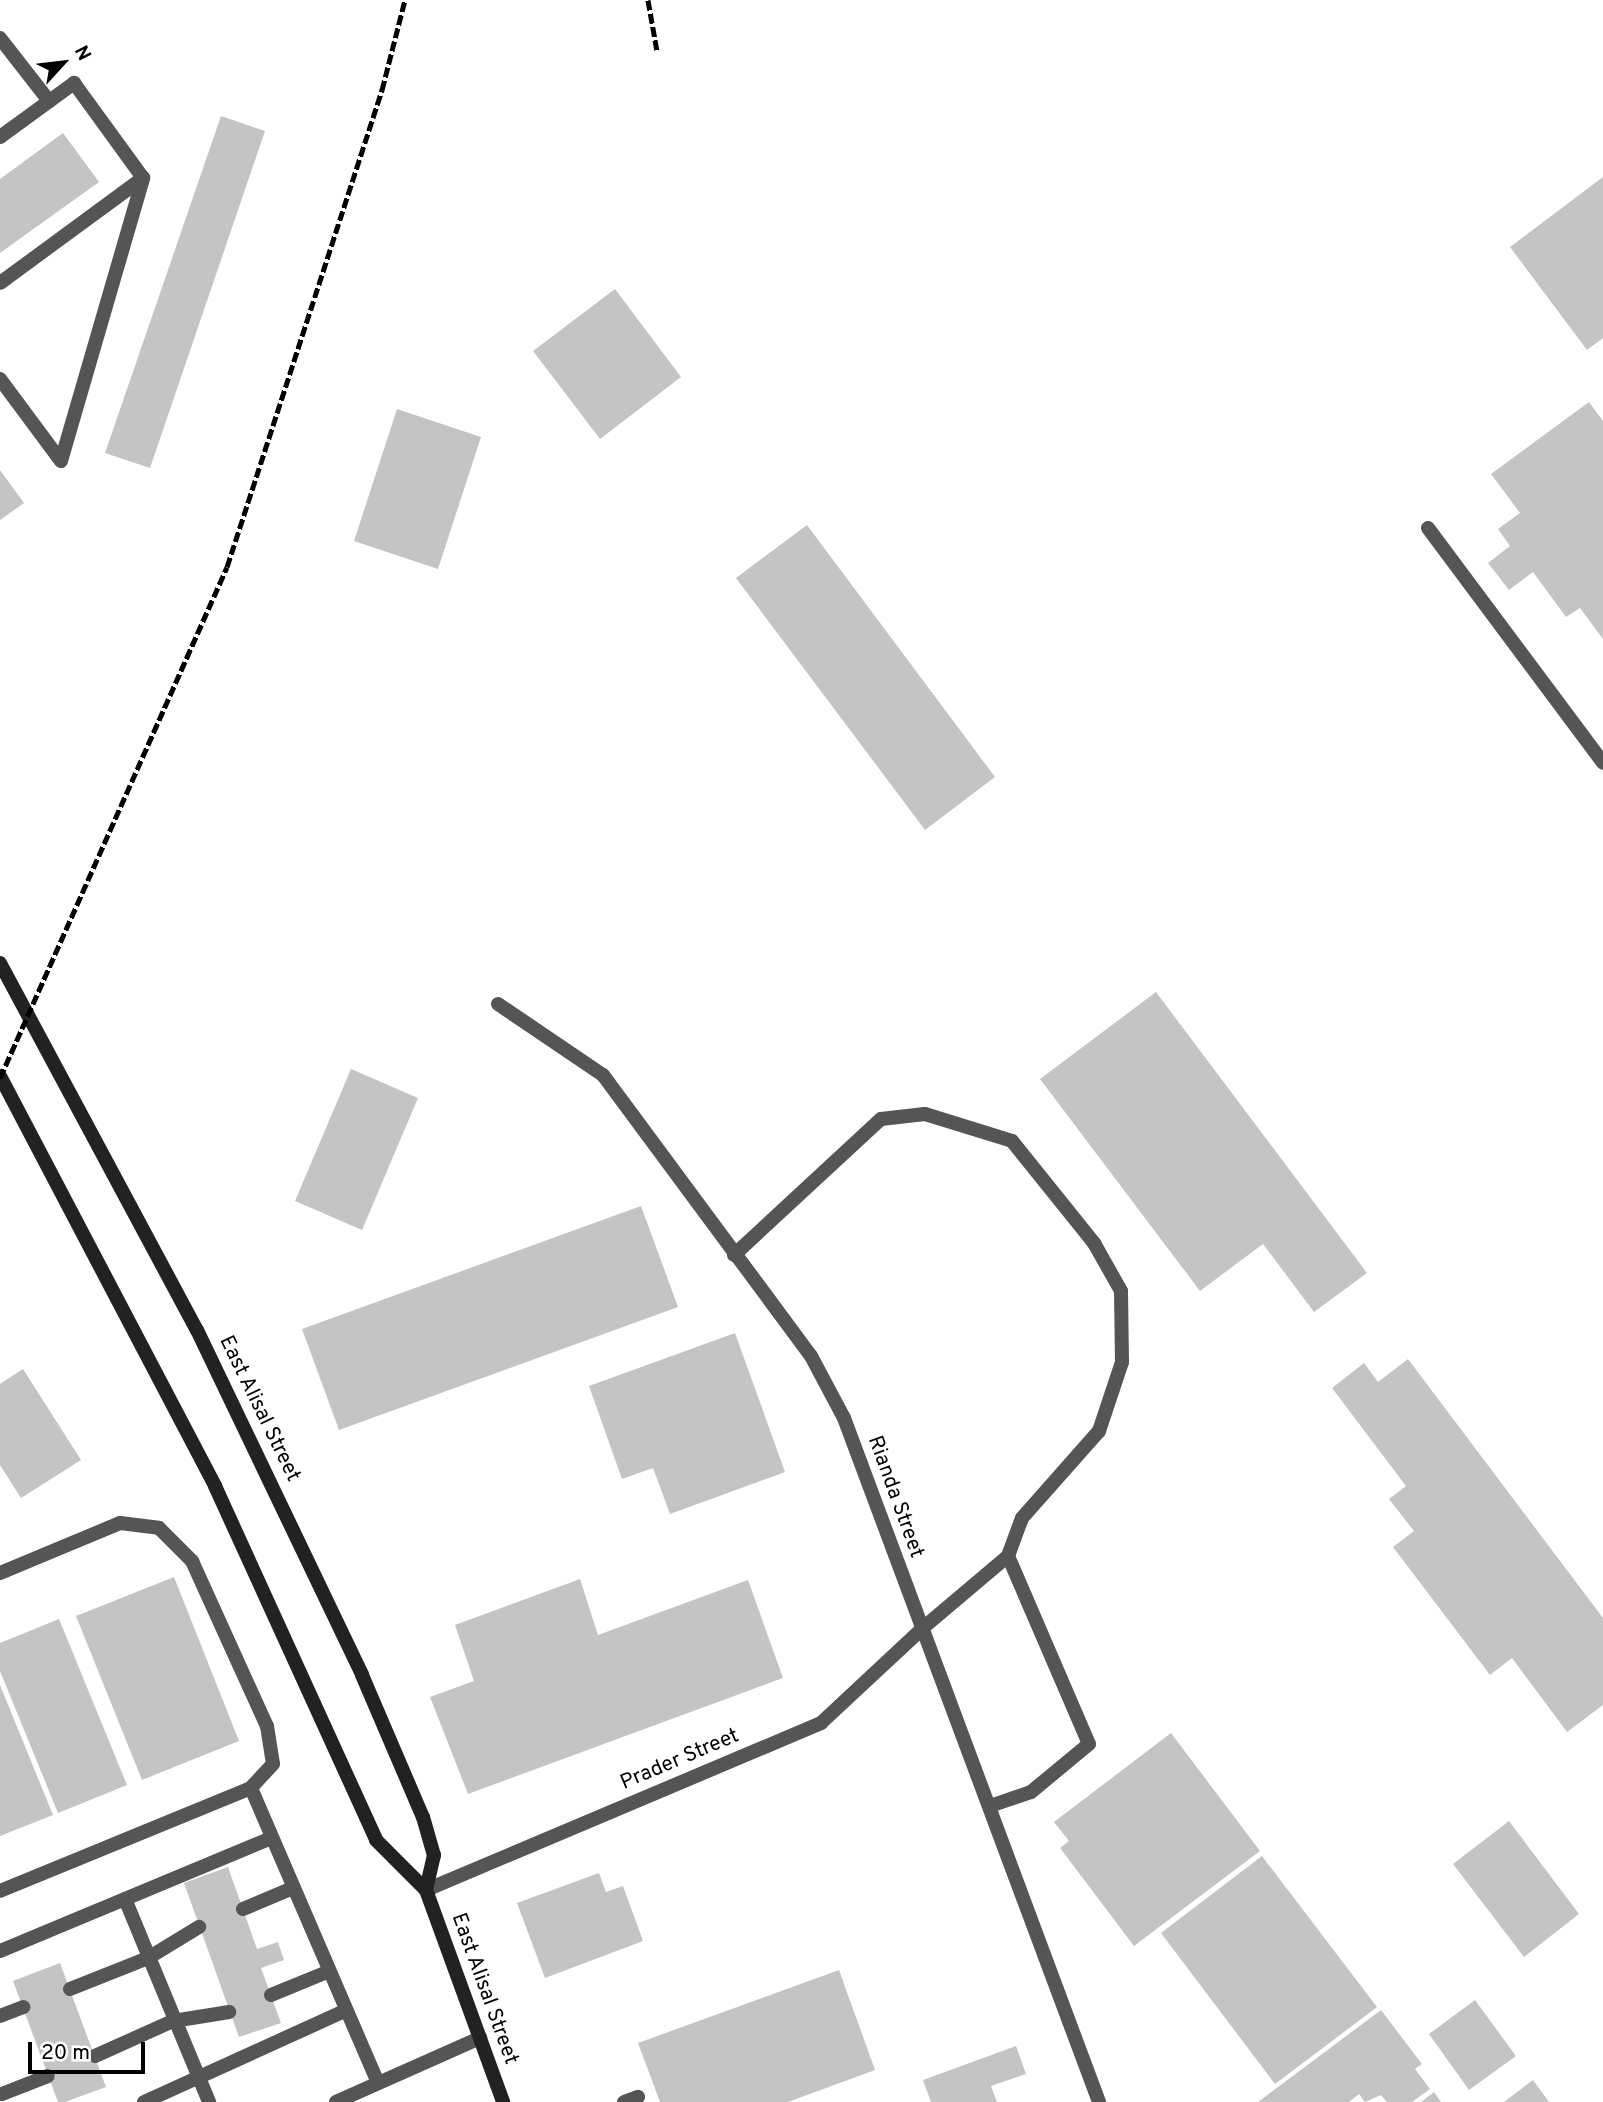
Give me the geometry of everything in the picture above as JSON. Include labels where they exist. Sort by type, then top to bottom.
[{"type":"main road","name":"East Alisal Street","points":[[0,963],[197,1330],[362,1675],[423,1817],[434,1855],[426,1890]]},
{"type":"main road","name":"East Alisal Street","points":[[0,1076],[215,1486],[376,1840],[426,1890],[503,2102]]},
{"type":"street","points":[[0,38],[49,101]]},
{"type":"street","points":[[0,137],[74,83],[143,178]]},
{"type":"street","points":[[0,283],[143,178]]},
{"type":"street","points":[[0,379],[61,461],[143,178]]},
{"type":"street","points":[[1428,527],[1603,763]]},
{"type":"street","name":"Rianda Street","points":[[498,1004],[603,1075],[811,1356],[844,1418],[890,1552],[924,1627],[1099,2102]]},
{"type":"street","points":[[734,1255],[881,1119],[925,1114],[1012,1141],[1094,1243],[1121,1291],[1122,1362],[1099,1432],[1022,1518],[1008,1556],[1089,1744],[1031,1791],[989,1806]]},
{"type":"street","points":[[0,1573],[120,1523],[159,1528],[192,1561],[267,1726],[272,1764],[251,1788],[0,1891]]},
{"type":"street","name":"Prader Street","points":[[426,1890],[821,1723],[924,1627],[1008,1556]]},
{"type":"street","points":[[251,1788],[327,1972],[378,2083]]},
{"type":"street","points":[[0,1951],[271,1838]]},
{"type":"street","points":[[243,1909],[293,1888]]},
{"type":"street","points":[[125,1899],[173,2021],[209,2102]]},
{"type":"street","points":[[70,1989],[148,1958],[199,1927]]},
{"type":"street","points":[[271,1995],[327,1972]]},
{"type":"street","points":[[0,2016],[23,2007]]},
{"type":"street","points":[[144,2102],[345,2011]]},
{"type":"street","points":[[94,2056],[173,2021],[229,2012]]},
{"type":"street","points":[[336,2102],[480,2038]]},
{"type":"street","points":[[3,2095],[48,2076]]},
{"type":"building","points":[[221,116],[265,131],[150,468],[105,453]]},
{"type":"building","points":[[63,133],[99,182],[0,253],[0,179]]},
{"type":"building","points":[[1603,177],[1603,338],[1587,350],[1510,247]]},
{"type":"building","points":[[615,289],[681,377],[600,439],[533,351]]},
{"type":"building","points":[[1589,402],[1603,421],[1603,639],[1580,608],[1566,617],[1533,572],[1509,590],[1488,563],[1510,546],[1498,529],[1520,513],[1491,474]]},
{"type":"building","points":[[397,409],[481,437],[438,569],[354,541]]},
{"type":"building","points":[[0,470],[24,503],[0,520]]},
{"type":"building","points":[[807,525],[995,777],[925,830],[736,578]]},
{"type":"building","points":[[1156,992],[1367,1273],[1314,1312],[1263,1244],[1200,1291],[1040,1079]]},
{"type":"building","points":[[351,1069],[418,1098],[362,1230],[295,1201]]},
{"type":"building","points":[[641,1206],[678,1307],[339,1430],[302,1329]]},
{"type":"building","points":[[735,1333],[785,1472],[670,1514],[653,1468],[622,1479],[589,1386]]},
{"type":"building","points":[[1408,1359],[1603,1618],[1603,1705],[1567,1732],[1512,1658],[1490,1675],[1393,1547],[1414,1531],[1389,1499],[1406,1486],[1332,1388],[1364,1363],[1378,1382]]},
{"type":"building","points":[[23,1369],[81,1460],[21,1498],[0,1465],[0,1384]]},
{"type":"building","points":[[174,1577],[239,1741],[142,1780],[76,1616]]},
{"type":"building","points":[[580,1579],[598,1635],[748,1580],[783,1678],[468,1794],[430,1697],[474,1681],[455,1625]]},
{"type":"building","points":[[59,1619],[127,1785],[58,1813],[0,1671],[0,1643]]},
{"type":"building","points":[[0,1685],[53,1815],[0,1836]]},
{"type":"building","points":[[1171,1733],[1260,1851],[1134,1946],[1060,1848],[1069,1841],[1054,1822]]},
{"type":"building","points":[[1509,1821],[1579,1914],[1524,1957],[1453,1864]]},
{"type":"building","points":[[1262,1856],[1377,2007],[1275,2084],[1161,1933]]},
{"type":"building","points":[[228,1867],[257,1949],[278,1942],[284,1960],[261,1968],[281,2023],[239,2037],[184,1883]]},
{"type":"building","points":[[599,1873],[606,1892],[623,1886],[643,1941],[545,1978],[517,1903]]},
{"type":"building","points":[[60,1963],[106,2087],[65,2102],[58,2102],[13,1981]]},
{"type":"building","points":[[839,1970],[875,2070],[788,2102],[660,2102],[638,2043]]},
{"type":"building","points":[[1475,2000],[1516,2056],[1469,2090],[1429,2034]]},
{"type":"building","points":[[1381,2010],[1422,2064],[1415,2069],[1430,2089],[1412,2102],[1387,2102],[1381,2095],[1365,2102],[1359,2094],[1349,2102],[1258,2102]]},
{"type":"building","points":[[1016,2046],[1026,2074],[991,2086],[997,2102],[931,2102],[923,2080]]},
{"type":"building","points":[[1533,2080],[1549,2102],[1504,2102]]},
{"type":"building","points":[[1434,2092],[1441,2102],[1421,2102]]},
{"type":"railway","points":[[0,1078],[227,567],[382,90],[405,0]]},
{"type":"railway","points":[[648,0],[657,51]]}]
